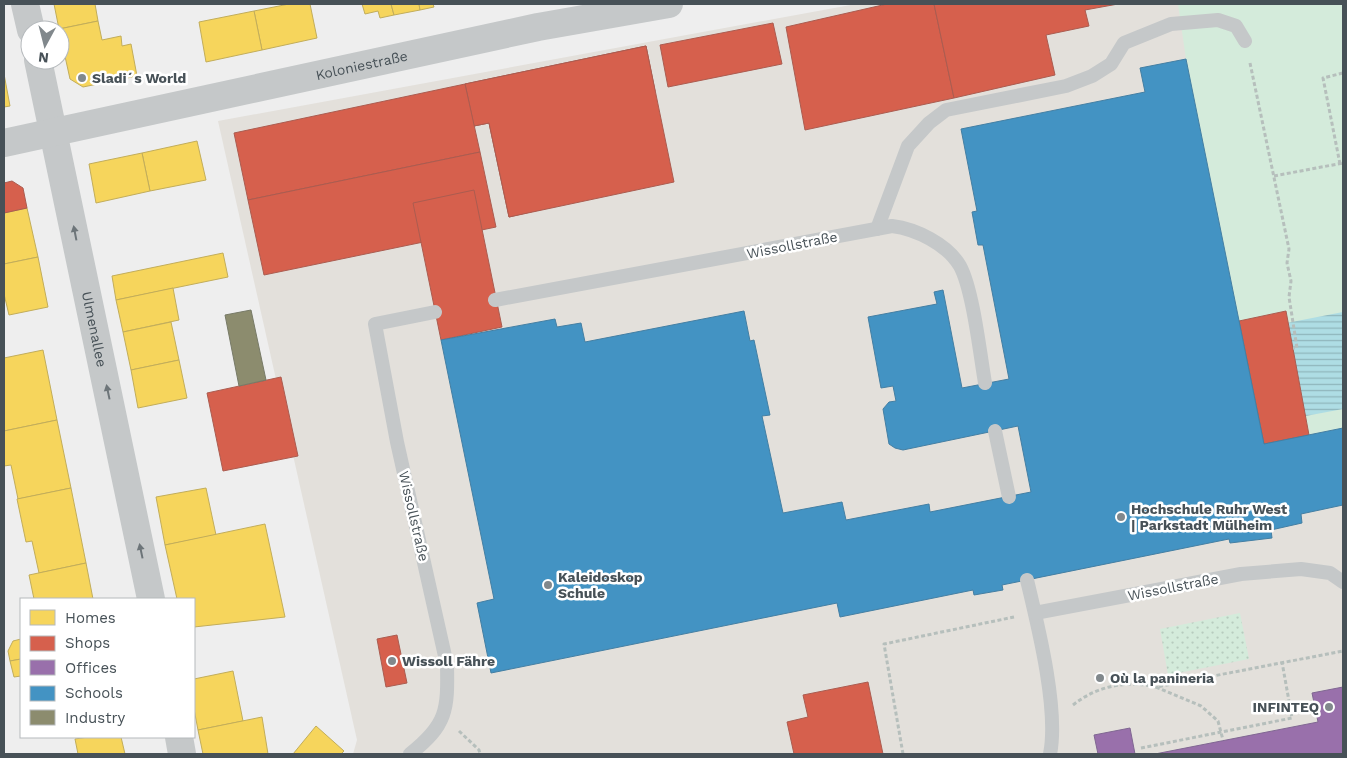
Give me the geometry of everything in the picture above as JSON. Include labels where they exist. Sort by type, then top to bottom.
[{"type":"street","points":[[25,4],[29,20]]},
{"type":"street","name":"Koloniestraße","points":[[4,143],[620,8],[669,4]]},
{"type":"street","name":"Ulmenallee","points":[[40,70],[55,132],[151,598]]},
{"type":"street","points":[[179,738],[182,754]]},
{"type":"lane","points":[[877,229],[908,146],[929,123],[946,110],[1066,86],[1092,76],[1111,64],[1124,43],[1171,24],[1218,20],[1236,26],[1246,41]]},
{"type":"lane","name":"Wissollstraße","points":[[495,300],[892,226],[905,228],[921,235],[950,254],[960,267],[967,285],[985,383]]},
{"type":"lane","name":"Wissollstraße","points":[[410,754],[433,735],[443,717],[448,697],[447,665],[397,442],[375,324],[435,312]]},
{"type":"lane","points":[[995,431],[1008,497]]},
{"type":"lane","name":"Wissollstraße","points":[[1035,613],[1241,574],[1301,569],[1330,573],[1343,582]]},
{"type":"lane","points":[[1027,580],[1035,613],[1050,702],[1052,748]]},
{"type":"path","points":[[1246,41],[1289,249],[1287,262],[1291,281],[1289,298],[1297,348],[1293,348]]},
{"type":"path","points":[[1274,176],[1341,163],[1323,78],[1343,74]]},
{"type":"path","points":[[903,754],[884,644],[1035,613]]},
{"type":"path","points":[[1156,687],[1343,650]]},
{"type":"path","points":[[1141,748],[1292,718],[1282,662]]},
{"type":"path","points":[[1052,748],[1070,708],[1087,694],[1107,687],[1133,683],[1156,687],[1202,706],[1218,721],[1224,740]]},
{"type":"path","points":[[443,717],[479,750],[480,754]]},
{"type":"shaded area","points":[[856,4],[1343,4],[1343,754],[353,754],[357,740],[218,121]]},
{"type":"green space","points":[[1178,4],[1343,4],[1343,428],[1264,444],[1186,59]]},
{"type":"green space","points":[[1240,613],[1249,659],[1168,675],[1160,629]]},
{"type":"water","points":[[1343,312],[1343,409],[1279,421],[1261,328]]},
{"type":"building: Homes","points":[[54,4],[95,4],[98,21],[70,27],[70,20],[57,20]]},
{"type":"building: Homes","points":[[289,4],[310,4],[317,38],[262,50],[254,11]]},
{"type":"building: Homes","points":[[362,4],[391,4],[394,15],[380,18],[378,11],[365,14]]},
{"type":"building: Homes","points":[[391,4],[419,4],[420,10],[394,15]]},
{"type":"building: Homes","points":[[419,4],[433,4],[434,7],[420,10]]},
{"type":"building: Homes","points":[[254,11],[262,50],[206,62],[199,22]]},
{"type":"building: Homes","points":[[98,21],[102,40],[121,36],[122,46],[131,44],[137,76],[83,87],[70,79],[68,70],[70,70],[70,27]]},
{"type":"building: Homes","points":[[4,74],[10,106],[4,107]]},
{"type":"building: Homes","points":[[197,141],[206,180],[150,191],[142,153]]},
{"type":"building: Homes","points":[[142,153],[150,191],[96,203],[89,164]]},
{"type":"building: Homes","points":[[27,208],[38,257],[4,264],[4,213]]},
{"type":"building: Homes","points":[[223,253],[228,277],[116,300],[112,276]]},
{"type":"building: Homes","points":[[38,257],[48,307],[9,315],[4,294],[4,264]]},
{"type":"building: Homes","points":[[173,288],[179,320],[123,332],[116,300]]},
{"type":"building: Homes","points":[[171,322],[179,360],[131,370],[123,332]]},
{"type":"building: Homes","points":[[43,350],[57,420],[4,431],[4,358]]},
{"type":"building: Homes","points":[[179,360],[187,398],[138,408],[131,370]]},
{"type":"building: Homes","points":[[57,420],[71,488],[18,499],[11,465],[4,466],[4,431]]},
{"type":"building: Homes","points":[[71,488],[86,563],[39,573],[32,541],[26,542],[17,499]]},
{"type":"building: Homes","points":[[206,488],[216,535],[165,545],[156,497]]},
{"type":"building: Homes","points":[[265,524],[285,617],[195,627],[195,598],[177,598],[165,545]]},
{"type":"building: Homes","points":[[86,563],[93,598],[34,598],[29,575]]},
{"type":"building: Homes","points":[[20,639],[20,659],[10,661],[8,651],[13,641]]},
{"type":"building: Homes","points":[[20,659],[20,676],[14,677],[10,661]]},
{"type":"building: Homes","points":[[233,671],[243,721],[198,730],[195,714],[195,679]]},
{"type":"building: Homes","points":[[262,717],[268,754],[203,754],[198,730]]},
{"type":"building: Homes","points":[[316,726],[344,751],[341,754],[293,754]]},
{"type":"building: Homes","points":[[121,738],[125,754],[78,754],[75,739]]},
{"type":"building: Shops","points":[[887,4],[934,4],[954,98],[805,130],[786,27]]},
{"type":"building: Shops","points":[[934,4],[1118,4],[1085,10],[1089,26],[1046,35],[1055,75],[954,98]]},
{"type":"building: Shops","points":[[773,23],[782,64],[668,87],[660,45]]},
{"type":"building: Shops","points":[[646,46],[655,91],[542,115],[560,205],[509,217],[489,123],[474,126],[465,84]]},
{"type":"building: Shops","points":[[646,46],[674,182],[509,217],[489,123],[474,126],[465,84]]},
{"type":"building: Shops","points":[[465,84],[480,152],[248,200],[234,133]]},
{"type":"building: Shops","points":[[480,152],[496,227],[264,275],[248,200]]},
{"type":"building: Shops","points":[[12,181],[23,188],[27,208],[4,213],[4,183]]},
{"type":"building: Shops","points":[[474,190],[502,327],[441,340],[413,203]]},
{"type":"building: Shops","points":[[1286,311],[1309,435],[1264,444],[1239,321]]},
{"type":"building: Shops","points":[[281,377],[298,456],[223,471],[207,393]]},
{"type":"building: Shops","name":"Wissoll Fähre","points":[[397,635],[407,683],[386,687],[377,639]]},
{"type":"building: Shops","points":[[868,682],[883,754],[794,754],[787,722],[808,717],[803,695]]},
{"type":"building: Offices","name":"INFINTEQ","points":[[1343,687],[1343,754],[1155,754],[1318,722],[1312,693]]},
{"type":"building: Offices","points":[[1130,728],[1135,754],[1098,754],[1094,735]]},
{"type":"building: Schools","points":[[1186,59],[1264,444],[1343,428],[1343,505],[1301,514],[1302,523],[1271,530],[1272,538],[1230,543],[1229,539],[1002,585],[1003,590],[974,595],[973,590],[840,617],[837,603],[491,673],[477,603],[494,599],[441,340],[555,319],[557,327],[581,323],[585,342],[744,311],[750,341],[754,340],[770,415],[762,416],[783,513],[842,502],[846,520],[929,504],[930,512],[1031,492],[1018,426],[903,450],[889,444],[883,409],[889,402],[896,401],[893,386],[881,388],[868,317],[937,304],[934,292],[943,290],[962,388],[1009,379],[983,245],[978,245],[972,212],[977,211],[961,129],[1145,92],[1140,68]]},
{"type":"building: Industry","points":[[251,310],[266,380],[239,386],[225,315]]},
{"type":"place","name":"Sladi´s World","points":[[82,78]]},
{"type":"place","name":"Hochschule Ruhr West | Parkstadt Mülheim","points":[[1121,517]]},
{"type":"place","name":"Kaleidoskop Schule","points":[[548,585]]},
{"type":"place","name":"Wissoll Fähre","points":[[392,661]]},
{"type":"place","name":"Où la panineria","points":[[1100,678]]},
{"type":"place","name":"INFINTEQ","points":[[1329,707]]}]
